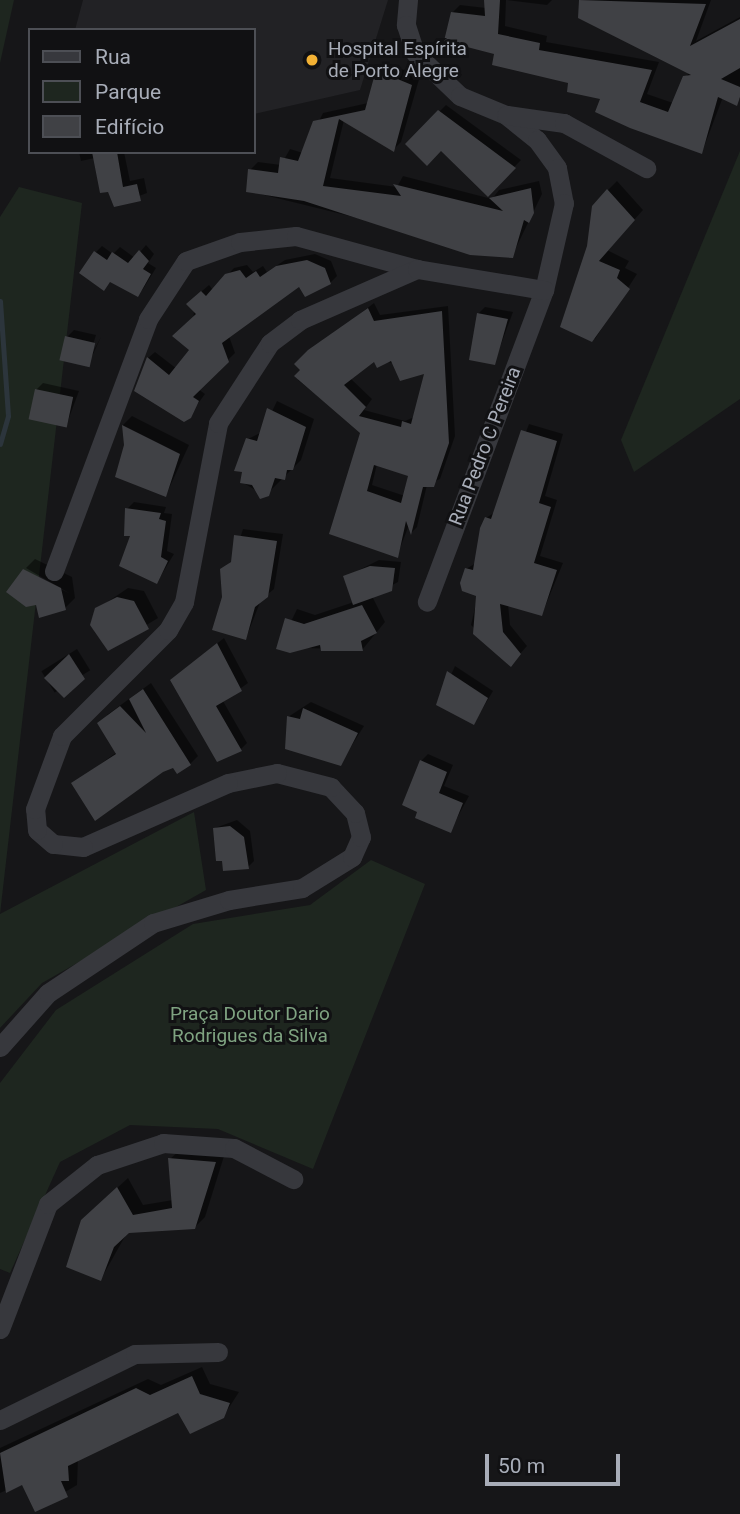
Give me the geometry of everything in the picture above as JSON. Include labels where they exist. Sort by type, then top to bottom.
[{"type":"street","points":[[408,0],[406,25],[415,53],[433,75],[460,96],[506,115],[564,123],[646,168]]},
{"type":"street","name":"Rua Pedro C Pereira","points":[[426,602],[544,290],[564,203],[557,168],[537,140],[506,115]]},
{"type":"street","points":[[54,571],[148,319],[186,261],[240,242],[296,236],[417,269],[544,290]]},
{"type":"street","points":[[0,1047],[48,993],[153,923],[229,900],[302,888],[352,857],[360,837],[355,813],[331,787],[277,773],[228,783],[83,847],[53,844],[37,830],[34,808],[62,736],[167,630],[184,602],[218,423],[270,343],[300,320],[417,269]]},
{"type":"street","points":[[0,1329],[48,1204],[97,1165],[163,1143],[234,1148],[293,1179]]},
{"type":"street","points":[[0,1420],[135,1354],[218,1352]]},
{"type":"shaded area","name":"Hospital Espírita de Porto Alegre","points":[[83,0],[388,0],[360,90],[256,114],[256,28],[76,28]]},
{"type":"green space","points":[[0,0],[14,0],[0,63]]},
{"type":"green space","points":[[740,151],[740,399],[634,472],[621,440]]},
{"type":"green space","points":[[19,187],[82,203],[0,914],[0,217]]},
{"type":"green space","points":[[194,812],[206,890],[42,983],[0,1028],[0,914]]},
{"type":"green space","name":"Praça Doutor Dario Rodrigues da Silva","points":[[371,860],[425,884],[313,1169],[218,1129],[130,1125],[60,1162],[10,1273],[0,1269],[0,1083],[56,1010],[193,924],[310,905]]},
{"type":"building","points":[[484,0],[500,0],[498,34],[540,43],[539,50],[652,70],[640,102],[668,112],[683,76],[691,75],[578,18],[579,0],[706,4],[690,46],[740,19],[740,68],[721,79],[740,87],[737,106],[718,97],[702,154],[630,128],[595,112],[600,99],[567,92],[568,83],[492,65],[494,54],[444,41],[451,12],[485,16]]},
{"type":"building","points":[[376,70],[412,85],[394,152],[339,119],[323,186],[401,196],[393,184],[503,211],[489,198],[531,188],[534,213],[529,223],[524,220],[513,258],[470,255],[304,201],[246,192],[248,169],[278,173],[280,157],[298,161],[313,121],[365,110]]},
{"type":"building","points":[[438,110],[516,168],[488,197],[441,151],[427,166],[405,144]]},
{"type":"building","points":[[92,154],[117,154],[123,187],[137,184],[141,201],[114,207],[108,192],[100,193]]},
{"type":"building","points":[[607,189],[635,220],[599,261],[620,270],[617,278],[630,289],[592,342],[560,327],[587,246],[592,206]]},
{"type":"building","points":[[139,250],[149,261],[143,269],[151,274],[138,297],[110,282],[104,291],[79,273],[94,251],[107,260],[112,252],[128,263]]},
{"type":"building","points":[[307,260],[325,268],[331,284],[305,297],[299,287],[222,343],[229,362],[193,397],[199,401],[191,418],[184,422],[134,391],[147,357],[169,375],[189,350],[172,336],[196,314],[186,304],[201,291],[206,296],[225,274],[240,270],[246,278],[256,271],[260,277],[276,266]]},
{"type":"building","points":[[368,308],[374,321],[442,311],[449,443],[434,487],[423,487],[411,535],[406,521],[398,558],[329,534],[360,433],[294,376],[300,370],[294,364],[308,350]],"holes":[[[391,361],[400,381],[424,374],[411,424],[402,421],[401,427],[359,416],[366,407],[344,385],[374,362],[377,368]],[[374,465],[408,476],[401,503],[367,491]]]},
{"type":"building","points":[[477,313],[508,319],[495,365],[469,360]]},
{"type":"building","points":[[65,336],[95,343],[90,367],[59,360]]},
{"type":"building","points":[[35,389],[73,397],[67,427],[29,419]]},
{"type":"building","points":[[267,408],[306,427],[293,470],[287,470],[285,480],[275,478],[269,496],[260,499],[252,485],[240,483],[242,472],[234,471],[246,438],[257,441]]},
{"type":"building","points":[[122,425],[180,454],[166,497],[115,477],[124,445]]},
{"type":"building","points":[[521,430],[557,441],[539,503],[551,507],[534,563],[557,570],[542,616],[500,604],[503,632],[521,654],[511,667],[473,634],[476,596],[462,591],[460,583],[465,568],[473,570],[480,528],[485,517],[491,519]]},
{"type":"building","points":[[125,508],[161,513],[159,519],[166,521],[161,557],[168,561],[157,584],[119,566],[130,536],[124,536]]},
{"type":"building","points":[[234,535],[277,541],[268,597],[255,607],[246,640],[212,630],[222,597],[220,569],[231,562]]},
{"type":"building","points":[[370,566],[395,568],[392,591],[353,605],[343,576]]},
{"type":"building","points":[[23,569],[61,588],[66,610],[39,618],[36,605],[26,607],[6,592]]},
{"type":"building","points":[[117,597],[134,601],[149,629],[108,651],[90,625],[95,608]]},
{"type":"building","points":[[362,605],[377,633],[361,641],[363,651],[321,651],[320,645],[290,653],[276,649],[285,618],[304,624]]},
{"type":"building","points":[[217,643],[242,691],[216,706],[242,751],[217,762],[170,680]]},
{"type":"building","points":[[69,654],[85,679],[64,698],[44,678]]},
{"type":"building","points":[[447,671],[488,698],[474,725],[436,705]]},
{"type":"building","points":[[143,689],[191,765],[177,774],[173,768],[163,772],[95,821],[71,783],[116,754],[97,723],[120,706],[146,733],[129,699]]},
{"type":"building","points":[[303,708],[358,733],[341,766],[285,749],[287,716],[300,719]]},
{"type":"building","points":[[420,760],[447,772],[439,793],[463,803],[451,833],[415,818],[417,812],[402,805]]},
{"type":"building","points":[[230,826],[244,837],[249,869],[223,871],[222,861],[216,861],[213,828]]},
{"type":"building","points":[[168,1158],[216,1162],[195,1229],[129,1233],[114,1247],[101,1281],[66,1267],[81,1220],[117,1187],[133,1215],[172,1208]]},
{"type":"building","points":[[192,1376],[200,1394],[230,1403],[224,1418],[190,1434],[178,1413],[68,1466],[69,1481],[61,1481],[68,1497],[35,1512],[22,1485],[6,1493],[0,1453],[136,1388],[150,1395]]},
{"type":"waterway","points":[[0,301],[8,416],[0,444]]},
{"type":"place","name":"Hospital Espírita de Porto Alegre","points":[[312,60]]}]
